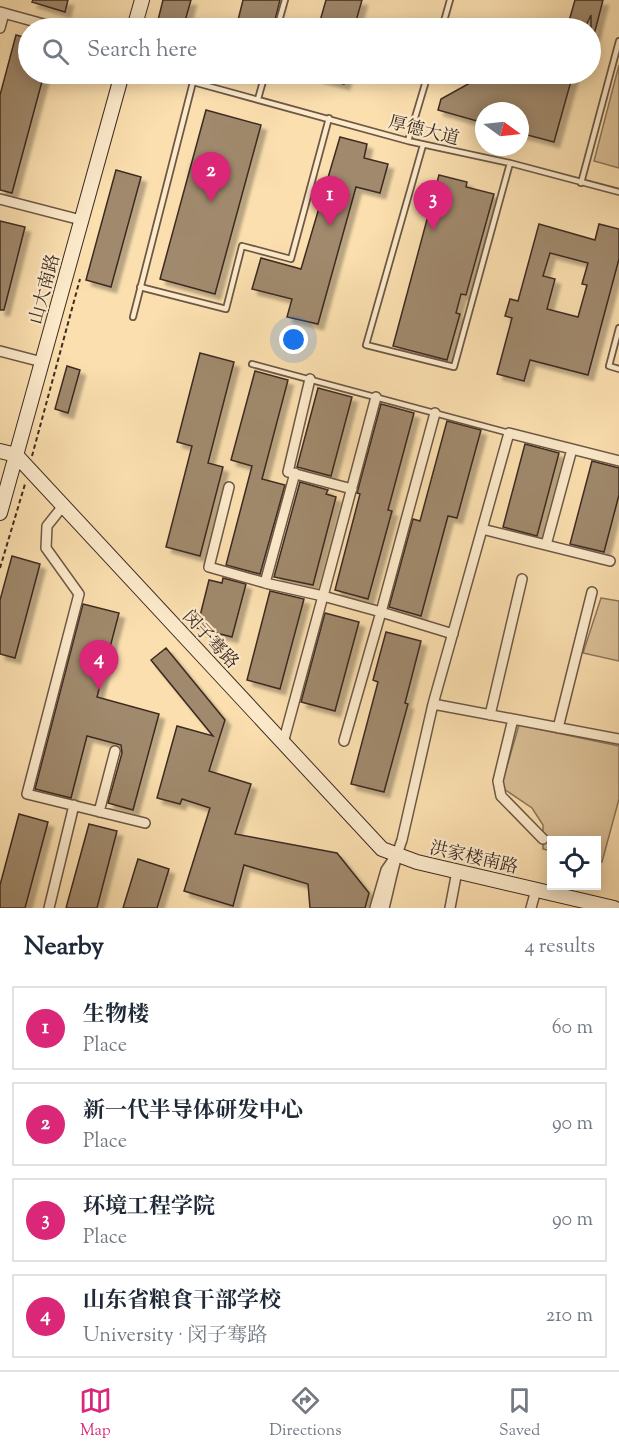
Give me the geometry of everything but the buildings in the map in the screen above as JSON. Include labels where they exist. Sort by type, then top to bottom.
[{"type":"street","points":[[137,18],[142,0]]},
{"type":"street","points":[[0,28],[2,13],[21,18]]},
{"type":"street","name":"山大南路","points":[[0,513],[119,84]]},
{"type":"street","points":[[0,199],[81,220]]},
{"type":"street","points":[[0,351],[42,362]]},
{"type":"street","points":[[310,379],[288,471],[351,489]]},
{"type":"street","points":[[283,743],[376,397]]},
{"type":"street","points":[[344,741],[435,413]]},
{"type":"street","points":[[375,908],[386,870],[402,840],[433,704],[509,433],[619,461]]},
{"type":"street","points":[[546,545],[572,449]]},
{"type":"street","points":[[0,451],[16,455]]},
{"type":"street","name":"闵子骞路","points":[[16,455],[382,849],[396,855]]},
{"type":"street","points":[[269,584],[265,583],[295,473]]},
{"type":"street","points":[[229,487],[209,567],[323,596],[453,634]]},
{"type":"street","points":[[63,506],[47,526],[46,548],[79,594],[27,794],[145,823]]},
{"type":"street","points":[[482,530],[610,561]]},
{"type":"street","points":[[490,715],[522,579]]},
{"type":"street","points":[[558,728],[592,592]]},
{"type":"street","points":[[433,704],[619,739]]},
{"type":"street","points":[[513,719],[498,781],[501,796],[543,839]]},
{"type":"street","points":[[99,812],[115,751]]},
{"type":"street","points":[[49,908],[74,805]]},
{"type":"street","points":[[384,908],[396,855]]},
{"type":"street","name":"洪家楼南路","points":[[396,855],[614,908]]},
{"type":"street","points":[[450,908],[457,871]]},
{"type":"street","points":[[531,908],[536,890]]},
{"type":"lane","points":[[280,18],[285,0]]},
{"type":"lane","points":[[445,18],[450,0]]},
{"type":"lane","points":[[581,183],[619,41]]},
{"type":"lane","name":"厚德大道","points":[[140,287],[192,84]]},
{"type":"lane","name":"厚德大道","points":[[201,84],[423,145],[510,163],[619,192]]},
{"type":"lane","points":[[258,99],[262,84]]},
{"type":"lane","points":[[408,141],[425,84]]},
{"type":"lane","points":[[133,317],[140,287],[226,309],[242,246],[291,259],[329,118]]},
{"type":"lane","points":[[423,145],[366,345],[454,367],[510,163]]},
{"type":"lane","points":[[619,328],[609,366],[619,369]]},
{"type":"lane","points":[[252,363],[509,433]]},
{"type":"path","points":[[0,568],[29,470],[82,270]]},
{"type":"shaded area","points":[[619,65],[619,168],[594,161]]},
{"type":"shaded area","points":[[601,598],[619,601],[619,661],[583,653]]},
{"type":"shaded area","points":[[519,725],[619,746],[619,799],[602,862],[601,836],[547,836],[547,850],[543,849],[543,825],[532,808],[501,787]]},
{"type":"place","name":"新一代半导体研发中心","points":[[211,202]]},
{"type":"place","name":"生物楼","points":[[330,226]]},
{"type":"place","name":"环境工程学院","points":[[433,230]]},
{"type":"place","name":"山东省粮食干部学校","points":[[99,690]]}]
